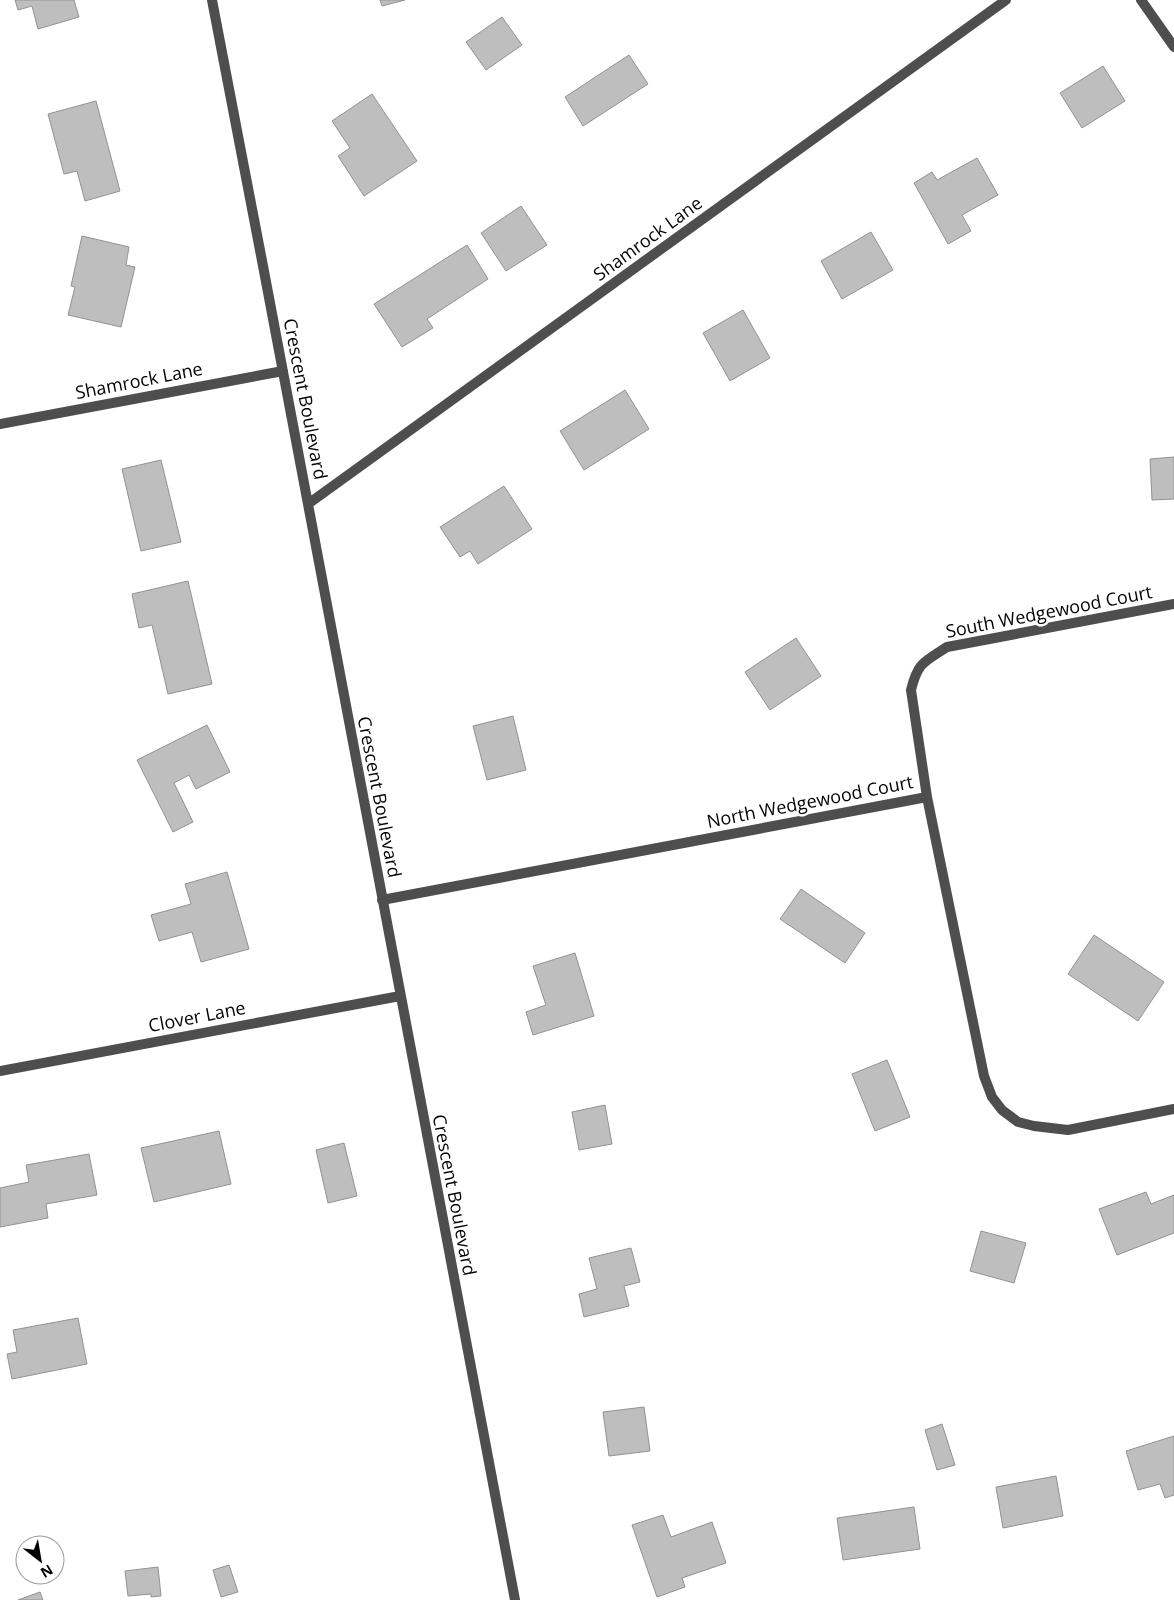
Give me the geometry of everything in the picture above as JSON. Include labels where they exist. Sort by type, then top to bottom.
[{"type":"street","name":"Crescent Boulevard","points":[[212,0],[515,1600]]},
{"type":"street","name":"Shamrock Lane","points":[[308,504],[1006,0]]},
{"type":"street","points":[[1141,0],[1174,47]]},
{"type":"street","name":"Shamrock Lane","points":[[0,424],[283,371]]},
{"type":"street","name":"South Wedgewood Court","points":[[928,797],[911,690],[915,675],[920,666],[947,647],[1174,604]]},
{"type":"street","name":"North Wedgewood Court","points":[[382,900],[928,797],[984,1076],[992,1097],[997,1104],[1018,1122],[1068,1130],[1174,1110]]},
{"type":"street","name":"Clover Lane","points":[[0,1071],[400,996]]},
{"type":"building","points":[[15,0],[74,0],[79,17],[38,29],[32,6],[18,10]]},
{"type":"building","points":[[380,0],[405,0],[382,6]]},
{"type":"building","points":[[502,17],[522,45],[486,70],[466,42]]},
{"type":"building","points":[[629,55],[648,84],[583,126],[565,97]]},
{"type":"building","points":[[1103,66],[1125,101],[1082,128],[1060,93]]},
{"type":"building","points":[[372,94],[417,161],[364,196],[338,156],[350,148],[332,121]]},
{"type":"building","points":[[96,101],[120,191],[85,201],[77,171],[64,174],[48,114]]},
{"type":"building","points":[[977,158],[998,195],[962,215],[971,231],[948,244],[914,183],[932,172],[937,180]]},
{"type":"building","points":[[521,206],[547,245],[506,271],[481,233]]},
{"type":"building","points":[[871,232],[893,270],[842,299],[821,261]]},
{"type":"building","points":[[82,236],[129,247],[126,265],[135,267],[121,327],[68,315],[75,287],[71,286]]},
{"type":"building","points":[[467,245],[488,279],[427,319],[433,328],[402,347],[374,304]]},
{"type":"building","points":[[743,310],[770,358],[730,381],[703,333]]},
{"type":"building","points":[[625,390],[649,429],[584,470],[560,431]]},
{"type":"building","points":[[1174,457],[1174,499],[1152,500],[1150,459]]},
{"type":"building","points":[[161,460],[181,542],[141,551],[122,469]]},
{"type":"building","points":[[504,486],[532,529],[478,564],[470,551],[460,557],[440,527]]},
{"type":"building","points":[[188,581],[212,684],[168,694],[152,625],[139,628],[132,594]]},
{"type":"building","points":[[796,638],[821,676],[770,710],[745,672]]},
{"type":"building","points":[[513,716],[526,770],[487,780],[473,726]]},
{"type":"building","points":[[207,725],[230,772],[196,789],[189,775],[174,783],[193,822],[173,832],[137,760]]},
{"type":"building","points":[[227,872],[249,949],[201,962],[192,932],[159,941],[151,915],[191,904],[185,884]]},
{"type":"building","points":[[801,889],[865,933],[845,963],[780,919]]},
{"type":"building","points":[[1094,935],[1164,982],[1138,1021],[1068,974]]},
{"type":"building","points":[[575,953],[594,1016],[533,1035],[526,1012],[546,1005],[533,966]]},
{"type":"building","points":[[887,1060],[910,1117],[875,1131],[852,1074]]},
{"type":"building","points":[[605,1105],[612,1144],[579,1150],[572,1112]]},
{"type":"building","points":[[219,1131],[231,1184],[154,1202],[141,1148]]},
{"type":"building","points":[[344,1143],[357,1196],[328,1203],[316,1150]]},
{"type":"building","points":[[89,1154],[97,1195],[46,1204],[48,1218],[0,1227],[0,1188],[29,1182],[26,1165]]},
{"type":"building","points":[[1146,1192],[1151,1204],[1174,1195],[1174,1233],[1117,1255],[1099,1209]]},
{"type":"building","points":[[981,1231],[1026,1243],[1014,1283],[970,1271]]},
{"type":"building","points":[[631,1248],[640,1282],[624,1286],[629,1306],[584,1317],[579,1294],[597,1289],[589,1258]]},
{"type":"building","points":[[78,1318],[87,1364],[12,1379],[7,1354],[17,1352],[13,1330]]},
{"type":"building","points":[[644,1407],[650,1451],[609,1456],[603,1412]]},
{"type":"building","points":[[942,1424],[955,1465],[937,1470],[925,1430]]},
{"type":"building","points":[[1174,1436],[1174,1495],[1165,1498],[1160,1484],[1138,1490],[1126,1451]]},
{"type":"building","points":[[1056,1476],[1063,1516],[1003,1528],[996,1487]]},
{"type":"building","points":[[914,1507],[920,1549],[843,1560],[837,1518]]},
{"type":"building","points":[[663,1515],[671,1537],[712,1522],[726,1563],[682,1578],[685,1587],[657,1597],[632,1525]]},
{"type":"building","points":[[229,1565],[238,1592],[221,1597],[213,1570]]},
{"type":"building","points":[[158,1567],[161,1596],[151,1597],[151,1594],[128,1596],[125,1571]]},
{"type":"building","points":[[40,1592],[43,1600],[18,1600]]}]
